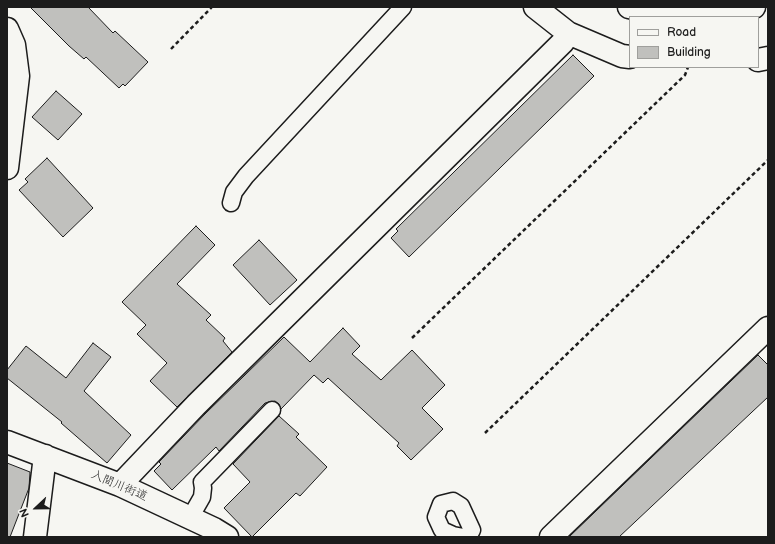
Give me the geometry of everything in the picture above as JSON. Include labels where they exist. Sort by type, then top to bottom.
[{"type":"main road","points":[[535,7],[568,33],[622,56],[629,57]]},
{"type":"main road","points":[[629,7],[682,16],[716,14],[754,7]]},
{"type":"main road","points":[[7,28],[14,45],[18,76],[7,168]]},
{"type":"main road","points":[[120,485],[196,405],[563,42],[568,33]]},
{"type":"main road","points":[[551,537],[768,328]]},
{"type":"main road","name":"入間川街道","points":[[7,442],[120,485],[227,537]]},
{"type":"main road","points":[[35,537],[45,456]]},
{"type":"lane","points":[[231,203],[234,192],[246,176],[403,7]]},
{"type":"lane","points":[[190,518],[202,497],[202,482],[272,410]]},
{"type":"lane","points":[[464,537],[442,530],[436,517],[441,504],[453,502],[461,506],[470,522],[472,530],[468,537]]},
{"type":"path","points":[[171,48],[212,7]]},
{"type":"path","points":[[412,338],[684,75],[688,68]]},
{"type":"path","points":[[485,433],[768,160]]},
{"type":"building","points":[[30,7],[88,7],[113,33],[115,31],[148,62],[125,86],[123,84],[119,88],[86,57],[84,59],[69,46]]},
{"type":"building","points":[[573,55],[594,76],[409,257],[391,238],[398,231],[396,229]]},
{"type":"building","points":[[56,91],[82,114],[58,140],[32,117]]},
{"type":"building","points":[[47,158],[93,208],[63,237],[19,190],[28,182],[25,179]]},
{"type":"building","points":[[196,226],[215,245],[177,284],[211,315],[206,320],[225,338],[223,341],[232,352],[177,407],[150,381],[167,363],[137,334],[146,325],[122,302]]},
{"type":"building","points":[[259,240],[297,280],[270,305],[233,265]]},
{"type":"building","points":[[343,328],[360,346],[352,354],[381,380],[412,350],[445,385],[422,408],[443,429],[411,460],[397,446],[399,443],[328,378],[323,383],[314,375],[281,409],[279,404],[275,401],[265,403],[219,451],[216,447],[172,490],[154,471],[161,464],[159,462],[205,414],[284,337],[310,362]]},
{"type":"building","points":[[93,343],[111,357],[84,391],[131,435],[107,463],[61,423],[62,422],[7,378],[7,370],[26,346],[66,378]]},
{"type":"building","points":[[758,355],[768,365],[768,397],[619,537],[569,537]]},
{"type":"building","points":[[279,416],[299,434],[296,437],[327,467],[300,496],[296,493],[252,537],[224,508],[250,482],[233,464]]},
{"type":"building","points":[[7,463],[30,472],[29,488],[10,537],[7,537]]}]
